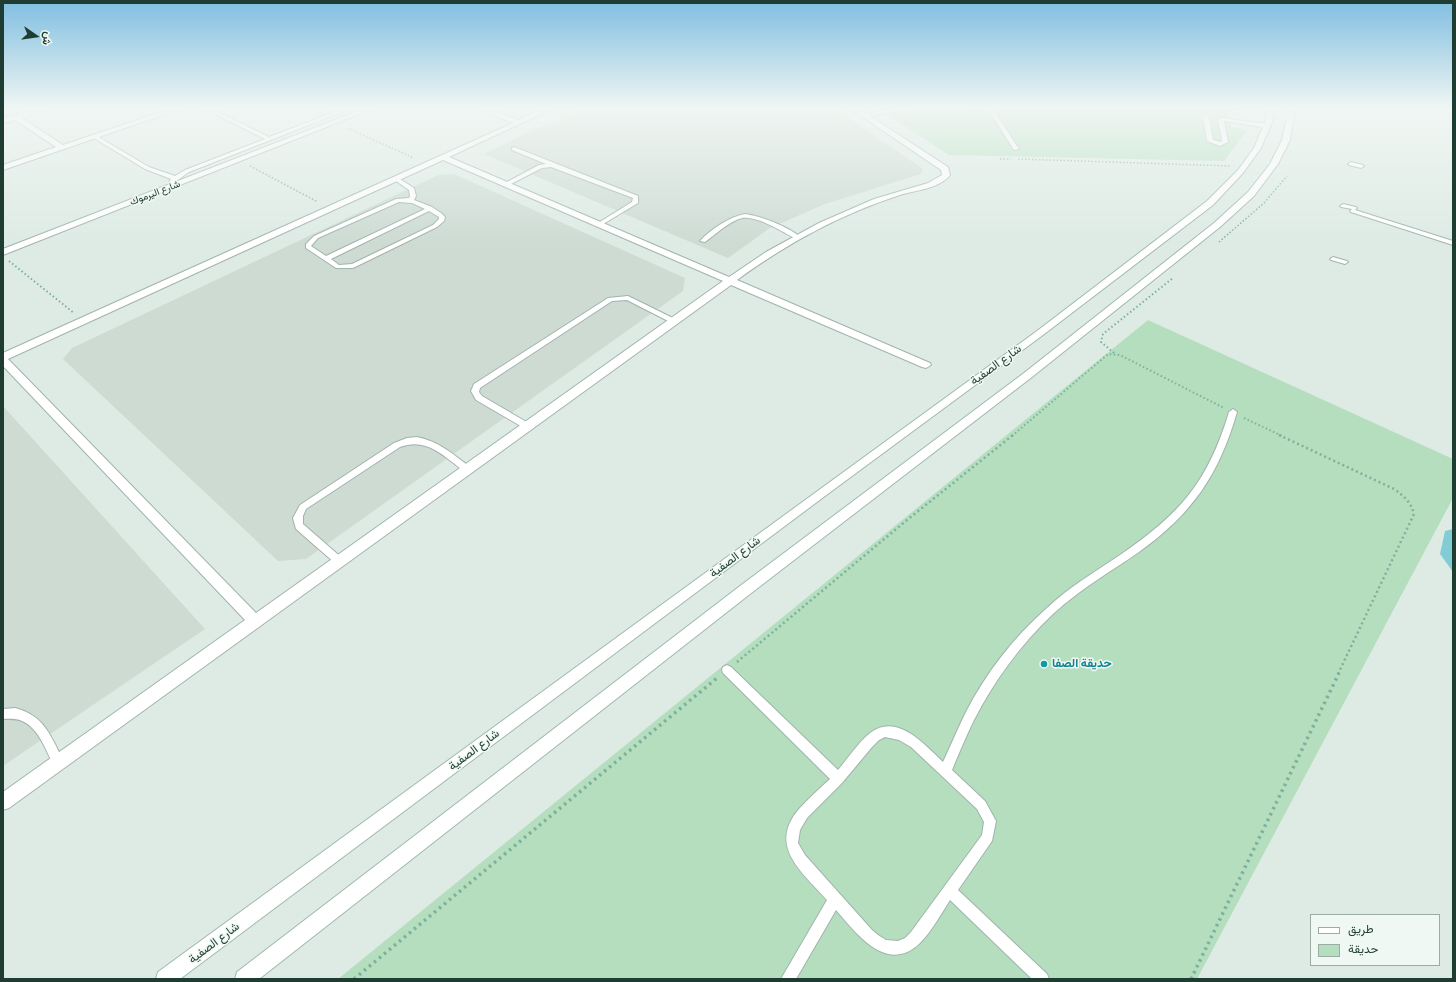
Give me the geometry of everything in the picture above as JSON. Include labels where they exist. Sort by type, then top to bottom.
[{"type":"street","points":[[3,168],[48,153]]},
{"type":"street","name":"شارع اليرموك","points":[[3,252],[258,153]]},
{"type":"street","points":[[3,357],[451,153]]},
{"type":"street","points":[[3,802],[729,281],[797,237],[821,224],[872,202],[930,184],[944,178],[946,172],[941,165],[920,153]]},
{"type":"street","name":"شارع الصفية","points":[[165,979],[1080,304],[1210,203],[1231,184],[1245,166],[1264,153]]},
{"type":"street","name":"شارع الصفية","points":[[244,979],[1108,312],[1235,209],[1264,179],[1269,153]]},
{"type":"street","points":[[442,157],[926,366]]},
{"type":"street","points":[[3,360],[255,621]]},
{"type":"lane","points":[[122,153],[147,168],[175,178]]},
{"type":"lane","points":[[173,186],[172,182],[175,178],[188,171],[234,153]]},
{"type":"lane","points":[[524,153],[636,197],[635,203],[600,224]]},
{"type":"lane","points":[[507,184],[541,166],[552,164]]},
{"type":"lane","points":[[1350,164],[1361,166]]},
{"type":"lane","points":[[395,178],[412,189],[413,196],[411,200]]},
{"type":"lane","points":[[411,200],[442,217],[440,223],[359,264],[345,267],[338,267],[308,247],[311,240],[393,202],[411,200]]},
{"type":"lane","points":[[1343,206],[1453,239]]},
{"type":"lane","points":[[326,259],[429,209]]},
{"type":"lane","points":[[1354,209],[1453,243]]},
{"type":"lane","points":[[702,241],[735,219],[747,216],[759,219],[797,237]]},
{"type":"lane","points":[[1333,259],[1345,262]]},
{"type":"lane","points":[[527,426],[479,398],[475,394],[477,386],[610,299],[628,298],[675,321]]},
{"type":"lane","points":[[946,771],[970,716],[1004,664],[1028,634],[1072,592],[1096,574],[1147,541],[1170,522],[1189,502],[1205,481],[1217,460],[1226,439],[1233,412]]},
{"type":"lane","points":[[339,561],[299,526],[297,520],[298,513],[303,507],[397,445],[413,439],[428,441],[467,469]]},
{"type":"lane","points":[[727,670],[838,779]]},
{"type":"lane","points":[[3,714],[23,715],[35,722],[58,762]]},
{"type":"lane","points":[[885,732],[895,732],[906,736],[946,771],[981,805],[990,821],[988,837],[916,937],[908,945],[898,948],[887,947],[876,943],[835,900],[795,853],[792,844],[794,827],[803,814],[838,779],[868,743],[875,736],[885,732]]},
{"type":"lane","points":[[949,890],[1042,979]]},
{"type":"lane","points":[[788,979],[835,900]]},
{"type":"path","points":[[402,153],[427,164]]},
{"type":"path","points":[[1000,158],[1245,166]]},
{"type":"path","points":[[240,160],[329,208]]},
{"type":"path","points":[[1216,244],[1261,206],[1287,176]]},
{"type":"path","points":[[3,257],[84,320]]},
{"type":"path","points":[[1175,276],[1103,334],[1101,342],[1105,347],[1115,354],[1233,412],[1394,489],[1409,501],[1413,508],[1414,514],[1313,728],[1191,979]]},
{"type":"path","points":[[1107,355],[1115,354]]},
{"type":"shaded area","points":[[900,153],[923,169],[921,174],[825,204],[770,228],[728,258],[484,154]]},
{"type":"shaded area","points":[[454,174],[685,278],[683,291],[306,559],[278,561],[63,359],[72,348],[438,175]]},
{"type":"shaded area","points":[[3,406],[205,629],[3,766]]},
{"type":"green space","points":[[946,153],[1230,153],[1224,161],[949,155]]},
{"type":"green space","name":"حديقة الصفا","points":[[1148,320],[1453,459],[1453,498],[1197,979],[338,979]]},
{"type":"water","points":[[1453,529],[1453,572],[1440,554],[1445,531]]},
{"type":"place","name":"حديقة الصفا","points":[[1044,664]]}]
